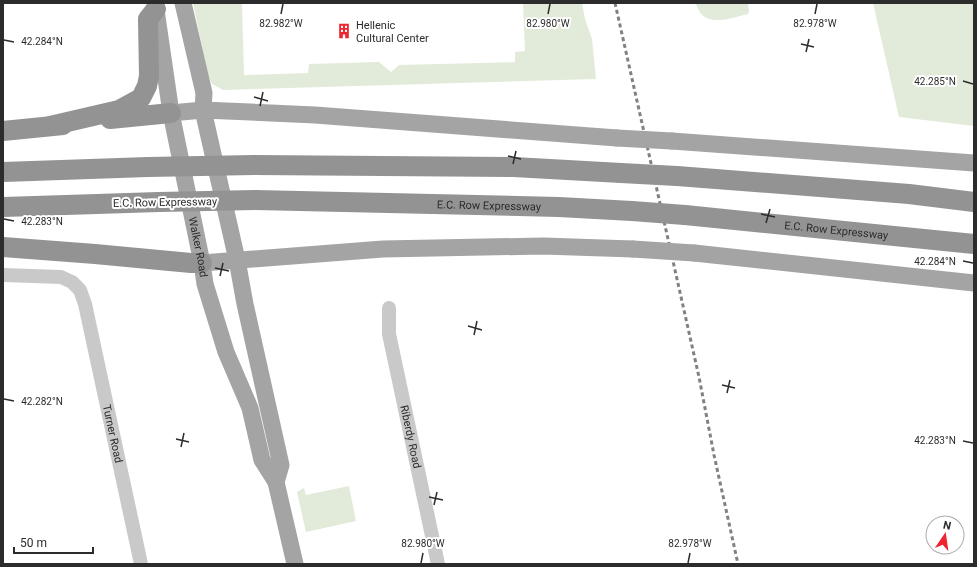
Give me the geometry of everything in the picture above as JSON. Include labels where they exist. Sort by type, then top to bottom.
[{"type":"highway","points":[[50,126],[119,110],[141,98],[147,86],[149,76],[148,19],[155,6]]},
{"type":"highway","points":[[3,131],[171,113]]},
{"type":"highway","points":[[3,172],[254,165],[514,167],[677,176],[909,194],[974,202]]},
{"type":"highway","points":[[909,194],[974,196]]},
{"type":"highway","name":"E.C. Row Expressway","points":[[3,207],[255,200],[559,207],[685,215],[974,245]]},
{"type":"highway","points":[[3,247],[202,263]]},
{"type":"main road","name":"Walker Road","points":[[183,3],[204,93],[203,110],[281,465],[276,482]]},
{"type":"main road","name":"Walker Road","points":[[155,6],[171,113],[206,284],[226,352],[250,408],[262,460],[276,482],[295,564]]},
{"type":"main road","points":[[171,113],[203,110],[315,115],[974,163]]},
{"type":"main road","points":[[202,263],[383,249],[542,246],[694,253],[974,282]]},
{"type":"street","name":"Turner Road","points":[[3,275],[61,277],[72,282],[80,290],[85,304],[141,564]]},
{"type":"street","name":"Riberdy Road","points":[[389,308],[389,334],[438,564]]},
{"type":"green space","points":[[193,3],[242,3],[244,75],[308,73],[309,64],[379,62],[391,72],[399,65],[515,62],[515,52],[525,51],[523,3],[582,3],[585,19],[592,39],[596,79],[223,90],[212,84],[208,76]]},
{"type":"green space","points":[[695,3],[748,3],[749,11],[748,14],[724,20],[717,20],[706,18],[701,14]]},
{"type":"green space","points":[[873,3],[974,3],[974,126],[899,117]]},
{"type":"green space","points":[[349,486],[356,521],[306,532],[297,492],[304,488],[306,495]]},
{"type":"railway","points":[[615,3],[699,377],[714,455],[738,564]]},
{"type":"place","name":"Hellenic Cultural Center","points":[[344,31]]}]
